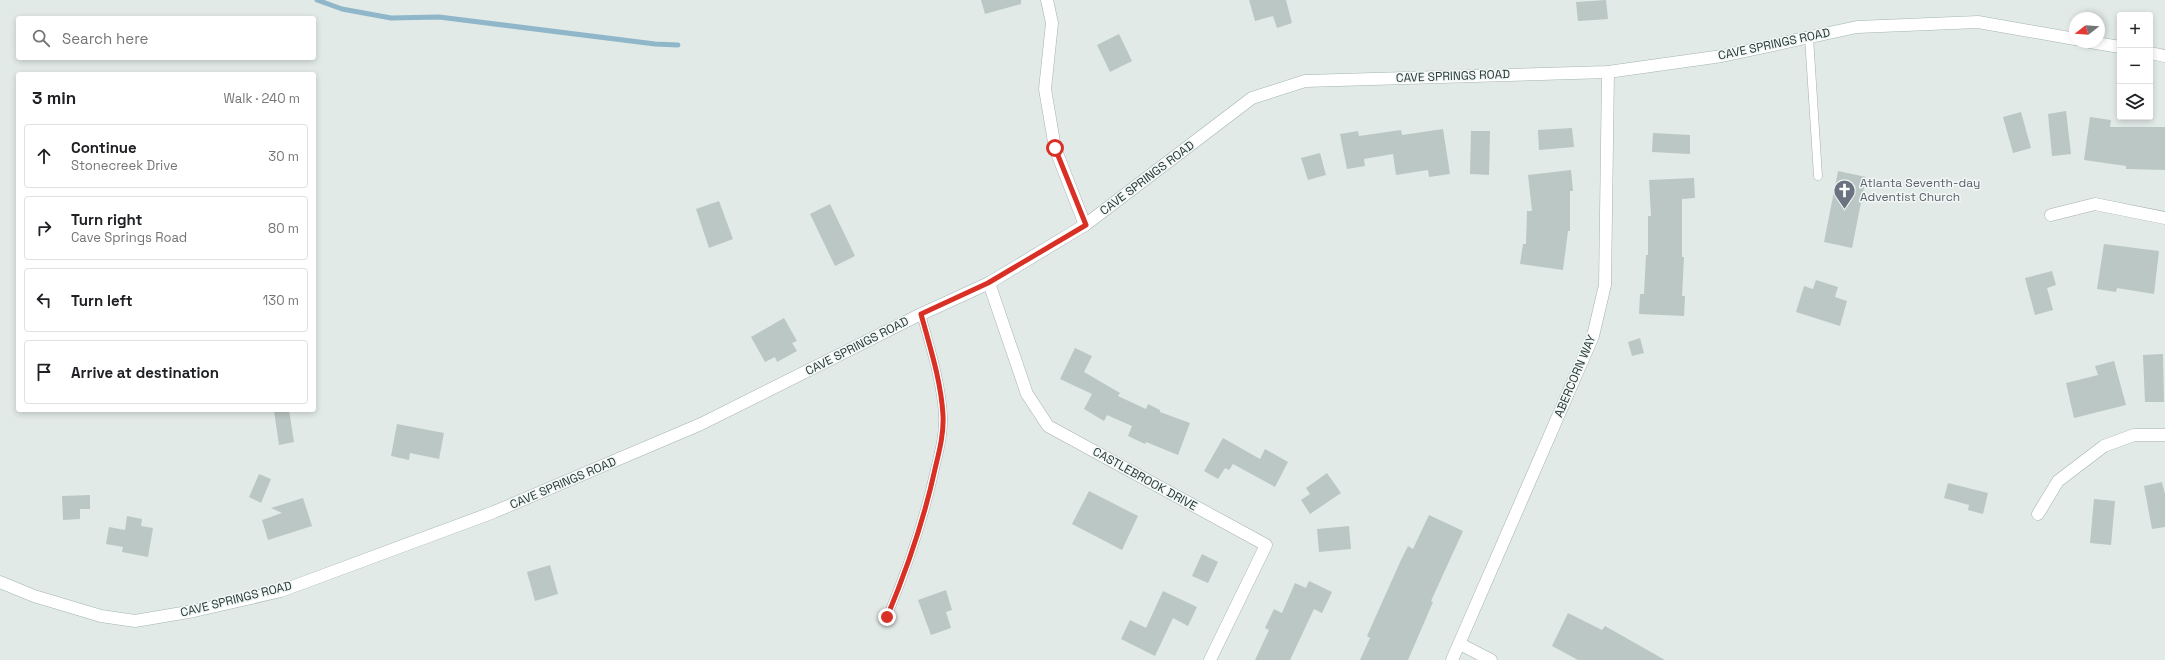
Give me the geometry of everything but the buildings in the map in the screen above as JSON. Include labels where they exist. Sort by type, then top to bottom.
[{"type":"street","points":[[1047,0],[1052,23],[1045,89],[1054,140],[1086,225]]},
{"type":"street","name":"CAVE SPRINGS ROAD","points":[[0,582],[34,596],[101,616],[135,621],[194,611],[281,590],[494,512],[655,445],[921,314],[988,283],[1086,225],[1252,98],[1304,81],[1608,72],[1722,56],[1857,27],[1978,22],[2069,38]]},
{"type":"street","points":[[2105,45],[2117,47]]},
{"type":"street","points":[[2153,54],[2165,56]]},
{"type":"street","name":"ABERCORN WAY","points":[[1452,660],[1593,336],[1605,285],[1608,72]]},
{"type":"street","points":[[2050,215],[2095,204],[2165,218]]},
{"type":"street","name":"CASTLEBROOK DRIVE","points":[[988,283],[1027,394],[1048,426],[1266,545],[1210,660]]},
{"type":"street","points":[[2038,514],[2058,481],[2104,446],[2134,435],[2165,435]]},
{"type":"street","points":[[1460,644],[1491,660]]},
{"type":"lane","points":[[1809,37],[1818,176]]},
{"type":"lane","points":[[887,617],[905,573],[928,502],[941,444],[943,416],[938,380],[921,314]]},
{"type":"waterway","points":[[317,0],[342,9],[391,18],[439,17],[655,44],[678,45]]},
{"type":"place","name":"Atlanta Seventh-day Adventist Church","points":[[1845,210]]},
{"type":"route","points":[[887,617],[905,573],[928,502],[941,444],[943,416],[938,380],[921,314],[988,283],[1086,225],[1055,148]]}]
